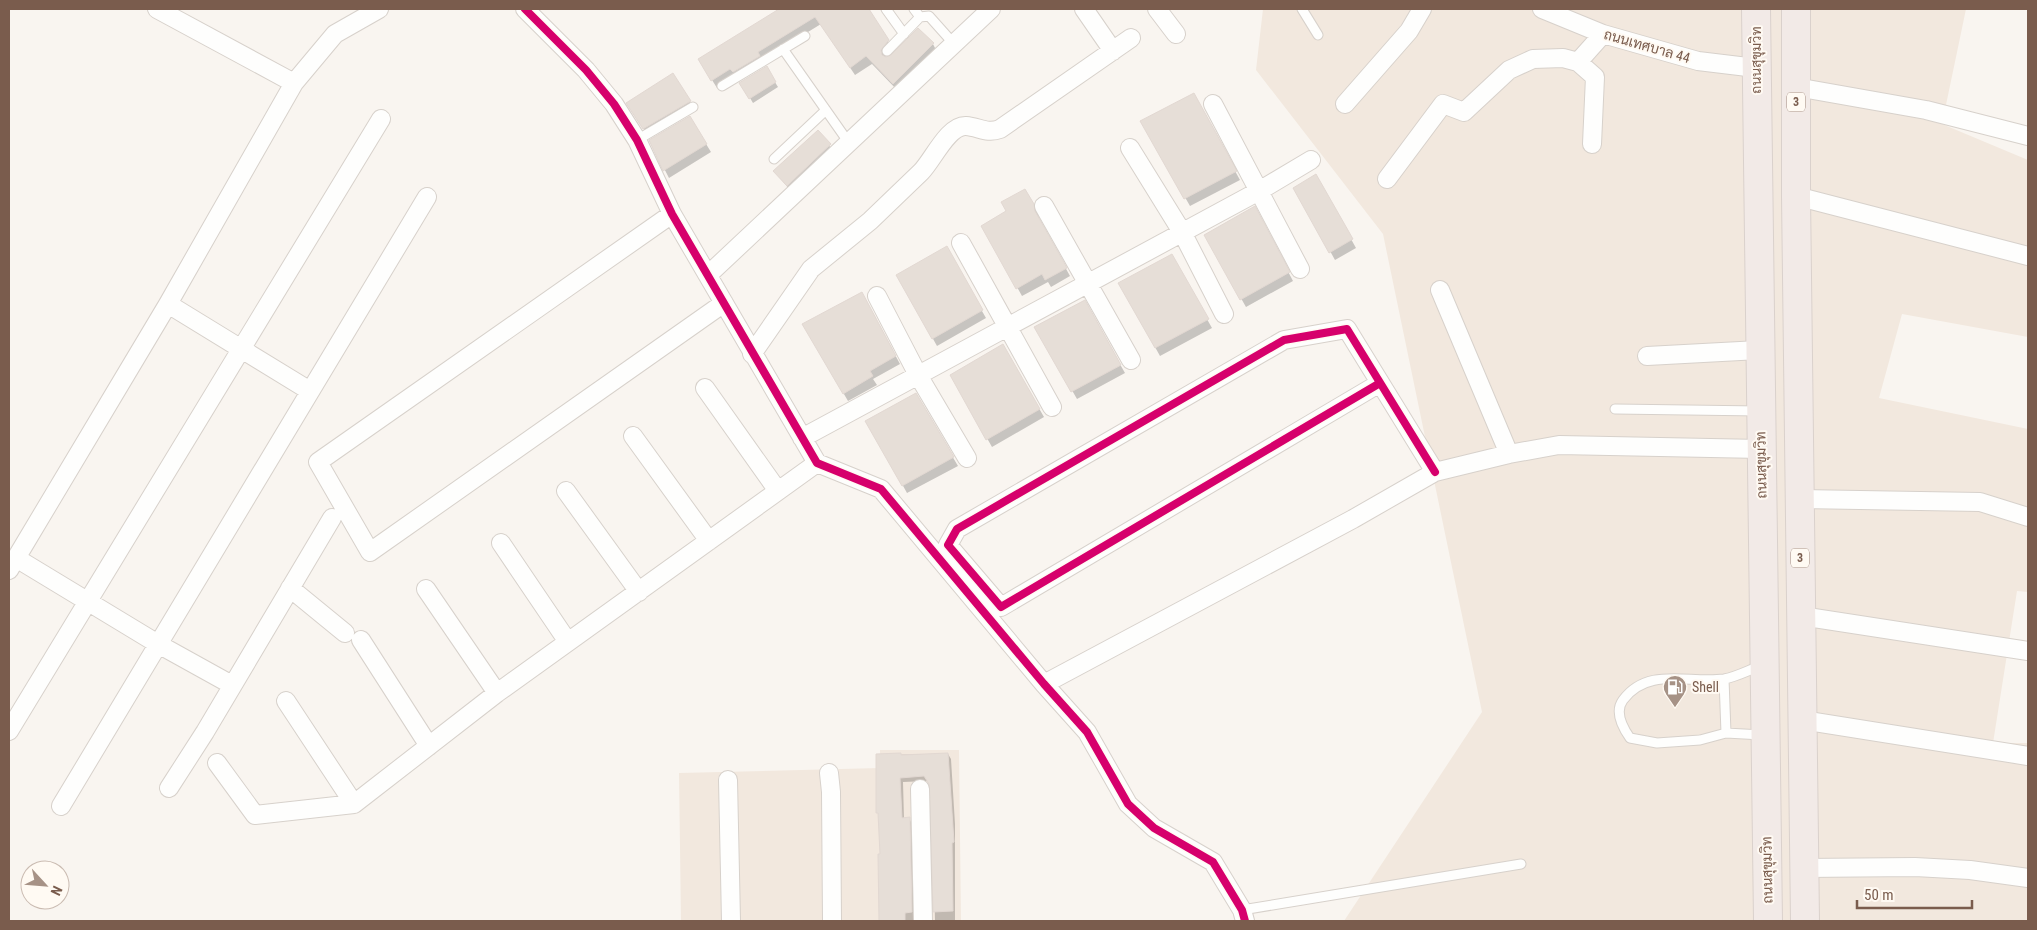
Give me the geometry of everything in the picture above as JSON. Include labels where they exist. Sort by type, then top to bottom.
[{"type":"highway","name":"ถนนสุขุมวิท","points":[[1756,9],[1768,921]]},
{"type":"highway","name":"3","points":[[1796,9],[1796,196],[1805,921]]},
{"type":"street","points":[[157,9],[294,83]]},
{"type":"street","points":[[232,685],[158,644],[88,601],[12,564],[168,304],[294,83],[335,34],[379,9]]},
{"type":"street","points":[[525,9],[586,70],[614,104],[637,140],[672,214],[817,463],[881,489],[1044,684],[1087,732],[1128,804],[1154,828],[1213,862],[1244,916]]},
{"type":"street","points":[[708,275],[991,9]]},
{"type":"street","points":[[1084,9],[1113,51]]},
{"type":"street","points":[[1156,9],[1176,34]]},
{"type":"street","points":[[1345,104],[1409,31],[1422,9]]},
{"type":"street","name":"ถนนเทศบาล 44","points":[[1542,9],[1603,34],[1698,61],[1756,68]]},
{"type":"street","points":[[1578,62],[1603,34]]},
{"type":"street","points":[[752,354],[812,269],[870,221],[921,172],[948,134],[957,127],[966,126],[991,132],[1000,130],[1131,38]]},
{"type":"street","points":[[1387,179],[1443,104],[1464,112],[1509,70],[1533,59],[1562,58],[1578,62],[1596,77],[1592,144]]},
{"type":"street","points":[[1796,87],[1926,110],[2028,136]]},
{"type":"street","points":[[1213,104],[1300,269]]},
{"type":"street","points":[[9,731],[381,119]]},
{"type":"street","points":[[1130,148],[1182,232],[1224,314]]},
{"type":"street","points":[[802,438],[1258,191],[1311,160]]},
{"type":"street","points":[[1796,196],[2028,256]]},
{"type":"street","points":[[61,806],[427,197]]},
{"type":"street","points":[[1044,206],[1131,360]]},
{"type":"street","points":[[672,214],[318,462],[370,552],[724,303]]},
{"type":"street","points":[[961,243],[1052,407]]},
{"type":"street","points":[[1440,290],[1509,454]]},
{"type":"street","points":[[877,296],[918,375],[967,458]]},
{"type":"street","points":[[168,304],[240,350],[310,391]]},
{"type":"street","points":[[1380,383],[1001,607],[948,544],[957,529],[1284,340],[1347,329],[1435,472]]},
{"type":"street","points":[[1647,356],[1759,350]]},
{"type":"street","points":[[705,388],[778,491]]},
{"type":"street","points":[[633,436],[708,541]]},
{"type":"street","points":[[1044,684],[1353,519],[1435,472],[1559,444],[1761,449]]},
{"type":"street","points":[[217,763],[255,815],[354,804],[497,694],[817,463]]},
{"type":"street","points":[[566,491],[638,592]]},
{"type":"street","points":[[1800,499],[1980,502],[2028,518]]},
{"type":"street","points":[[168,788],[332,518]]},
{"type":"street","points":[[501,543],[568,642]]},
{"type":"street","points":[[290,588],[353,637],[430,746]]},
{"type":"street","points":[[426,589],[497,694]]},
{"type":"street","points":[[1801,616],[2028,651]]},
{"type":"street","points":[[286,701],[354,804]]},
{"type":"street","points":[[1802,720],[2028,756]]},
{"type":"street","points":[[829,773],[831,792],[832,921]]},
{"type":"street","points":[[728,780],[730,921]]},
{"type":"street","points":[[920,790],[923,921]]},
{"type":"street","points":[[1804,868],[1951,869],[2028,878]]},
{"type":"lane","points":[[886,9],[904,34]]},
{"type":"lane","points":[[914,9],[920,17]]},
{"type":"lane","points":[[1302,9],[1318,34]]},
{"type":"lane","points":[[887,52],[920,17],[929,16],[954,44]]},
{"type":"lane","points":[[722,86],[805,36]]},
{"type":"lane","points":[[783,49],[849,142]]},
{"type":"lane","points":[[637,140],[693,107]]},
{"type":"lane","points":[[774,159],[826,110]]},
{"type":"lane","points":[[1615,409],[1760,410]]},
{"type":"lane","points":[[1764,664],[1724,679],[1654,679],[1631,689],[1621,703],[1620,724],[1630,738],[1657,743],[1700,740],[1726,733],[1765,735]]},
{"type":"lane","points":[[1724,679],[1726,733]]},
{"type":"lane","points":[[1244,916],[1520,864]]},
{"type":"shaded area","points":[[1263,9],[1966,9],[1942,124],[2028,160],[2028,337],[1902,314],[1879,398],[2028,429],[2028,592],[2017,591],[1993,743],[2028,743],[2028,921],[1344,921],[1482,712],[1383,234],[1256,70]]},
{"type":"shaded area","points":[[880,750],[959,750],[961,921],[681,921],[679,773],[880,768]]},
{"type":"building","points":[[779,9],[869,9],[889,40],[881,50],[882,55],[886,57],[891,55],[918,28],[934,43],[893,84],[866,56],[850,68],[815,17],[758,52],[760,56],[733,72],[730,69],[711,81],[698,59]]},
{"type":"building","points":[[767,66],[776,82],[749,99],[739,83]]},
{"type":"building","points":[[673,73],[691,101],[643,129],[626,103]]},
{"type":"building","points":[[1194,93],[1237,171],[1184,199],[1140,121]]},
{"type":"building","points":[[690,116],[707,144],[663,171],[649,140]]},
{"type":"building","points":[[818,130],[831,144],[787,186],[773,171]]},
{"type":"building","points":[[1316,174],[1353,239],[1329,253],[1293,188]]},
{"type":"building","points":[[1025,189],[1067,268],[1045,280],[1042,274],[1016,289],[981,226],[1006,211],[1001,202]]},
{"type":"building","points":[[1255,206],[1290,272],[1240,300],[1204,235]]},
{"type":"building","points":[[947,246],[983,310],[932,339],[896,275]]},
{"type":"building","points":[[1172,254],[1209,319],[1155,348],[1118,283]]},
{"type":"building","points":[[862,292],[896,356],[870,371],[873,376],[843,394],[802,324]]},
{"type":"building","points":[[1085,300],[1121,365],[1071,392],[1034,327]]},
{"type":"building","points":[[1003,344],[1040,409],[986,440],[950,375]]},
{"type":"building","points":[[916,393],[954,457],[902,486],[865,421]]},
{"type":"building","points":[[901,753],[901,755],[948,753],[954,842],[952,843],[953,911],[933,912],[929,784],[924,776],[900,778],[902,818],[910,817],[912,912],[905,913],[905,921],[879,921],[878,854],[880,854],[878,813],[876,813],[876,754]]},
{"type":"cycle path","points":[[525,9],[586,70],[614,104],[637,140],[672,214],[817,463],[881,489],[1044,684],[1087,732],[1128,804],[1154,828],[1213,862],[1242,910],[1245,921]]},
{"type":"cycle path","points":[[1380,383],[1001,607],[948,545],[957,529],[1284,340],[1347,329],[1435,472]]},
{"type":"place","name":"Shell","points":[[1675,708]]}]
